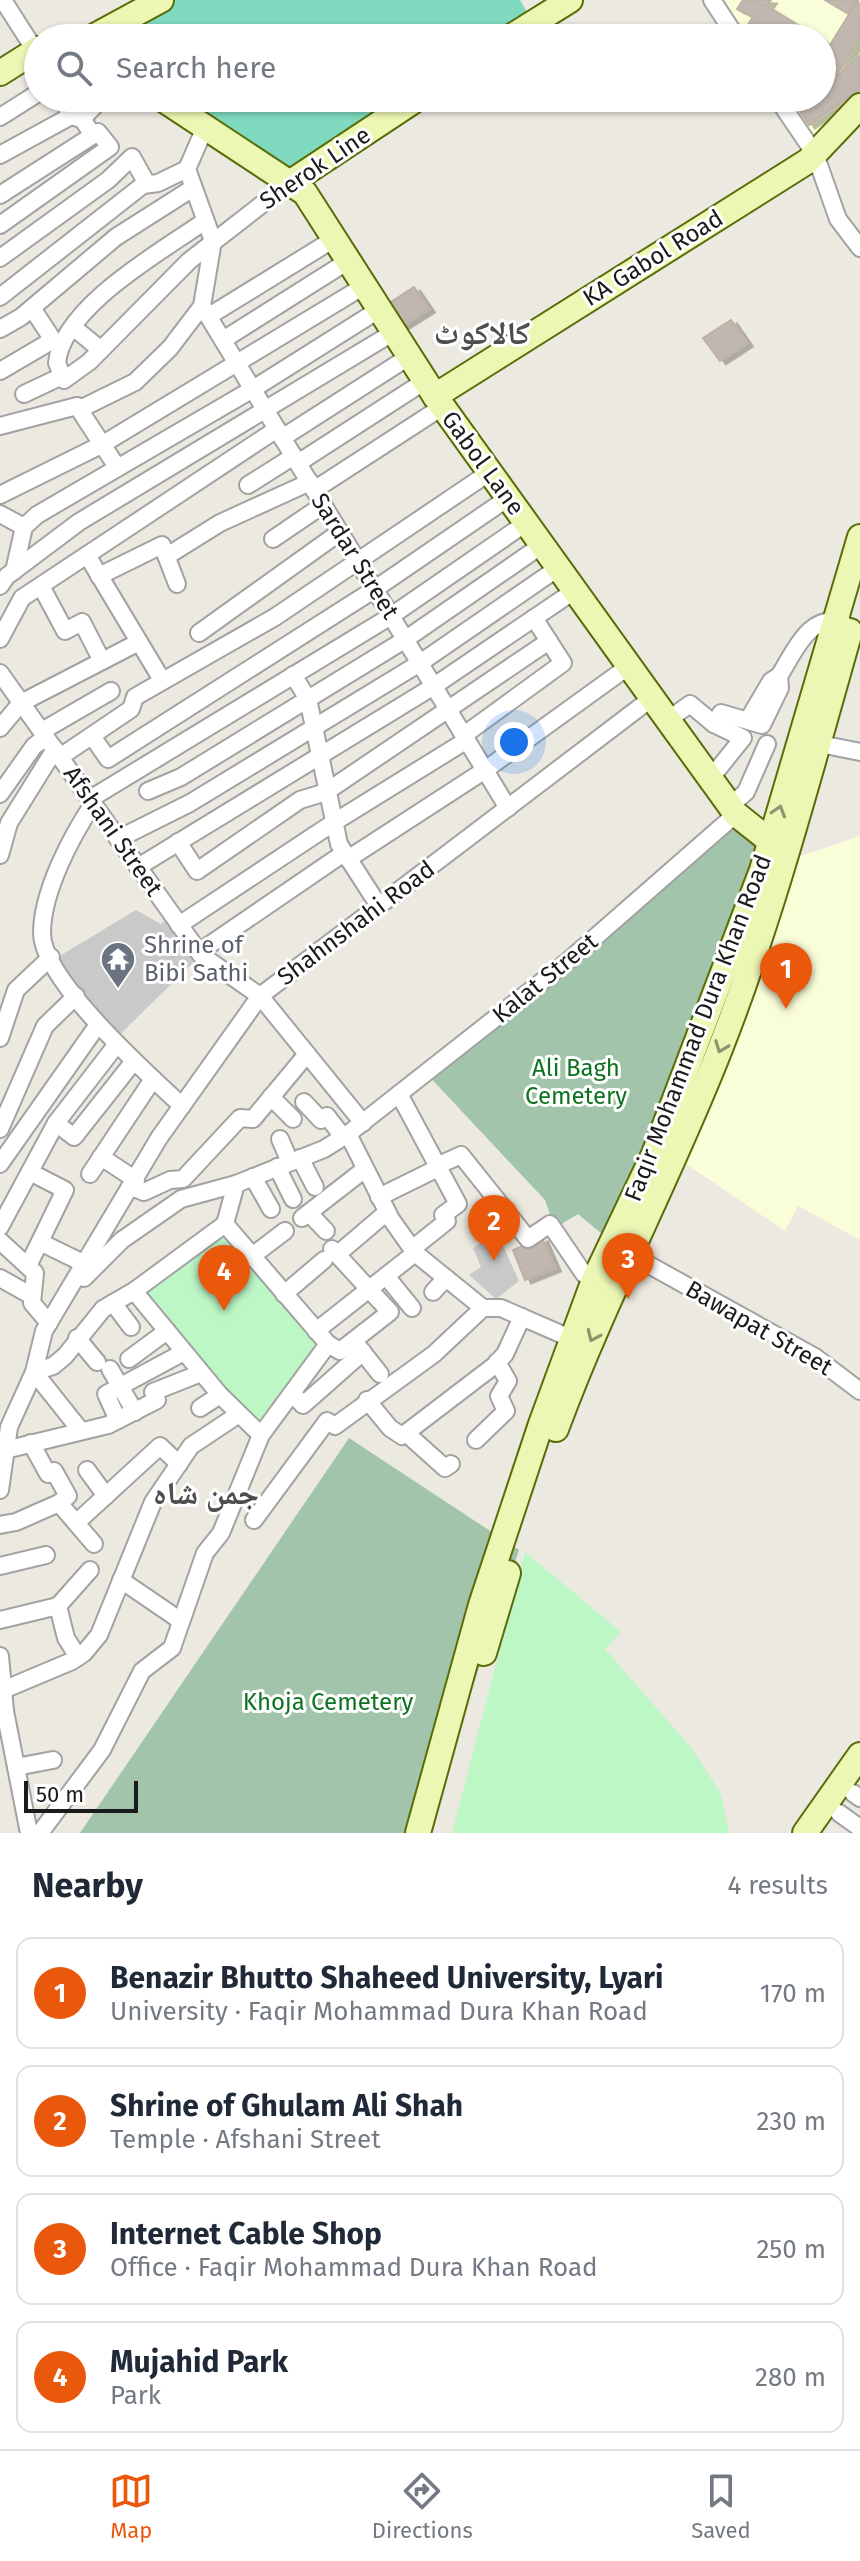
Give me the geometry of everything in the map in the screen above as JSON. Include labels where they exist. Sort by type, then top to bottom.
[{"type":"main road","points":[[117,24],[161,0]]},
{"type":"main road","points":[[531,24],[570,0]]},
{"type":"main road","points":[[0,73],[24,59]]},
{"type":"main road","name":"KA Gabol Road","points":[[434,395],[815,154],[860,106]]},
{"type":"main road","name":"Gabol Lane","points":[[180,112],[305,193],[434,395],[574,591],[733,810],[777,848]]},
{"type":"main road","name":"Sherok Line","points":[[288,184],[397,112]]},
{"type":"main road","name":"Faqir Mohammad Dura Khan Road","points":[[434,1833],[520,1531],[654,1154],[721,1011],[777,848],[844,624],[860,537]]},
{"type":"main road","name":"Faqir Mohammad Dura Khan Road","points":[[844,624],[860,598]]},
{"type":"main road","name":"Faqir Mohammad Dura Khan Road","points":[[418,1833],[481,1605],[570,1338],[594,1280],[622,1250]]},
{"type":"main road","points":[[805,1833],[860,1755]]},
{"type":"main road","points":[[824,1833],[853,1797]]},
{"type":"street","points":[[3,0],[24,32]]},
{"type":"street","points":[[712,0],[728,24]]},
{"type":"street","points":[[0,117],[24,102]]},
{"type":"street","points":[[72,112],[93,135]]},
{"type":"street","points":[[0,155],[84,112]]},
{"type":"street","points":[[786,112],[815,154],[838,219],[860,248]]},
{"type":"street","points":[[0,297],[147,184],[158,183],[187,169],[204,130]]},
{"type":"street","points":[[0,195],[98,132],[110,147],[0,225]]},
{"type":"street","points":[[103,153],[117,172]]},
{"type":"street","points":[[0,258],[117,172],[132,157],[147,184]]},
{"type":"street","points":[[187,169],[213,241],[205,311]]},
{"type":"street","name":"Sherok Line","points":[[24,394],[62,376],[64,380],[101,350],[167,281],[213,241],[288,184]]},
{"type":"street","points":[[0,329],[32,308],[116,237],[193,188]]},
{"type":"street","points":[[62,376],[58,354],[73,327],[110,287],[205,221]]},
{"type":"street","points":[[0,426],[62,408],[82,408],[135,382],[205,311],[334,239]]},
{"type":"street","points":[[223,340],[348,261]]},
{"type":"street","points":[[0,495],[103,444],[364,286]]},
{"type":"street","points":[[0,371],[53,340],[32,308]]},
{"type":"street","points":[[14,571],[24,527],[37,515],[253,389],[380,309]]},
{"type":"street","name":"Sardar Street","points":[[205,311],[508,808]]},
{"type":"street","points":[[73,327],[101,350]]},
{"type":"street","points":[[0,586],[14,571],[79,522],[394,332]]},
{"type":"street","points":[[0,639],[22,598],[280,433],[410,356]]},
{"type":"street","points":[[248,485],[434,395]]},
{"type":"street","points":[[167,556],[220,523],[312,486],[434,395]]},
{"type":"street","points":[[82,408],[117,467]]},
{"type":"street","points":[[0,794],[34,746],[92,736],[131,709],[135,697],[275,617],[490,472]]},
{"type":"street","points":[[92,736],[108,759],[375,589],[508,498]]},
{"type":"street","points":[[273,539],[323,505]]},
{"type":"street","points":[[0,514],[24,527]]},
{"type":"street","points":[[182,1106],[97,1026],[51,957],[42,936],[45,911],[71,836],[92,801],[391,616],[526,523]]},
{"type":"street","points":[[199,633],[340,532]]},
{"type":"street","points":[[99,576],[162,545],[177,584]]},
{"type":"street","points":[[148,791],[181,777],[406,639],[542,545]]},
{"type":"street","points":[[87,555],[162,680]]},
{"type":"street","points":[[118,839],[190,803],[420,663],[558,568]]},
{"type":"street","points":[[41,586],[65,631],[82,622],[102,661]]},
{"type":"street","points":[[138,867],[434,686],[574,591]]},
{"type":"street","points":[[179,925],[465,738],[563,663],[534,618]]},
{"type":"street","points":[[714,724],[721,713],[762,725],[780,688],[779,676],[812,626],[844,624]]},
{"type":"street","points":[[178,842],[197,871],[300,800],[326,792],[549,641]]},
{"type":"street","points":[[0,728],[21,703],[139,642]]},
{"type":"street","points":[[199,952],[485,770],[629,666]]},
{"type":"street","points":[[293,675],[308,699],[333,823],[346,856],[379,906]]},
{"type":"street","name":"Afshani Street","points":[[2,681],[51,744],[199,952],[260,996],[363,1123]]},
{"type":"street","points":[[0,855],[9,823],[51,744],[111,691]]},
{"type":"street","name":"Shahnshahi Road","points":[[63,1300],[182,1106],[260,996],[652,698]]},
{"type":"street","points":[[668,720],[690,704],[714,724],[743,738],[710,779]]},
{"type":"street","points":[[809,741],[860,752]]},
{"type":"street","name":"Kalat Street","points":[[63,1300],[122,1240],[181,1199],[236,1184],[289,1163],[346,1136],[363,1123],[568,961],[733,810],[746,792],[767,744]]},
{"type":"street","points":[[255,794],[272,819]]},
{"type":"street","points":[[0,1038],[16,990],[51,957]]},
{"type":"street","points":[[0,1129],[45,1026],[76,996]]},
{"type":"street","points":[[1,1161],[97,1026]]},
{"type":"street","points":[[0,1227],[56,1123],[117,1044]]},
{"type":"street","points":[[101,1157],[144,1192],[170,1180],[183,1179],[240,1118],[253,1119],[307,1054]]},
{"type":"street","points":[[56,1123],[74,1137],[134,1061]]},
{"type":"street","points":[[90,1174],[153,1079]]},
{"type":"street","points":[[40,1833],[102,1750],[142,1671],[172,1648],[205,1553],[221,1533],[261,1435],[292,1393],[322,1338],[369,1290],[447,1221],[443,1215],[458,1204],[399,1094]]},
{"type":"street","points":[[271,1097],[293,1119]]},
{"type":"street","points":[[304,1102],[321,1120],[327,1116],[346,1136],[383,1204],[414,1251],[483,1308],[501,1308],[570,1338]]},
{"type":"street","points":[[280,1139],[289,1163],[293,1199]]},
{"type":"street","points":[[284,1294],[332,1254],[383,1204],[461,1155],[528,1239],[550,1224],[584,1274],[594,1280]]},
{"type":"street","points":[[289,1163],[315,1187]]},
{"type":"street","points":[[326,1231],[306,1216],[365,1169]]},
{"type":"street","points":[[28,1266],[65,1190],[30,1172]]},
{"type":"street","points":[[253,1177],[271,1209]]},
{"type":"street","points":[[34,1372],[53,1366],[103,1309],[134,1291],[225,1224],[236,1184]]},
{"type":"street","points":[[225,1224],[322,1338],[340,1351],[358,1346]]},
{"type":"street","points":[[252,1256],[285,1231]]},
{"type":"street","points":[[0,1241],[28,1266],[36,1278],[32,1296],[34,1309],[49,1323]]},
{"type":"street","points":[[40,1242],[85,1264]]},
{"type":"street","name":"Bawapat Street","points":[[622,1250],[815,1357],[860,1391]]},
{"type":"street","points":[[292,1393],[303,1405],[390,1312],[332,1254]]},
{"type":"street","points":[[386,1276],[412,1308]]},
{"type":"street","points":[[0,1278],[32,1296]]},
{"type":"street","points":[[433,1292],[446,1278]]},
{"type":"street","points":[[134,1291],[220,1395],[261,1435]]},
{"type":"street","points":[[0,1490],[2,1449],[9,1427],[34,1372],[49,1323],[63,1300]]},
{"type":"street","points":[[113,1303],[131,1327]]},
{"type":"street","points":[[254,1520],[327,1421],[335,1426],[434,1354],[465,1329],[483,1308]]},
{"type":"street","points":[[367,1400],[390,1428],[402,1436],[497,1362],[522,1317]]},
{"type":"street","points":[[129,1359],[167,1331]]},
{"type":"street","points":[[77,1338],[122,1385],[135,1412]]},
{"type":"street","points":[[358,1346],[380,1374]]},
{"type":"street","points":[[118,1420],[106,1394],[184,1352]]},
{"type":"street","points":[[476,1440],[506,1411],[499,1396],[508,1381],[497,1362]]},
{"type":"street","points":[[34,1372],[81,1431]]},
{"type":"street","points":[[2,1449],[118,1420],[157,1400],[153,1392],[201,1373]]},
{"type":"street","points":[[200,1408],[220,1395]]},
{"type":"street","points":[[2,1687],[78,1657],[99,1635],[150,1509],[191,1446],[239,1414]]},
{"type":"street","points":[[406,1433],[428,1456],[445,1468],[451,1464]]},
{"type":"street","points":[[0,1525],[16,1522],[68,1496],[54,1471],[48,1474],[31,1443]]},
{"type":"street","points":[[76,1523],[160,1446],[179,1464]]},
{"type":"street","points":[[87,1470],[106,1496]]},
{"type":"street","points":[[59,1503],[94,1544]]},
{"type":"street","points":[[0,1566],[46,1555]]},
{"type":"street","points":[[0,1620],[58,1606],[90,1570]]},
{"type":"street","points":[[121,1580],[181,1621]]},
{"type":"street","points":[[58,1606],[66,1638],[78,1657]]},
{"type":"street","points":[[0,1656],[3,1712],[11,1765],[29,1833]]},
{"type":"street","points":[[11,1765],[53,1760]]},
{"type":"street","points":[[853,1797],[860,1828]]},
{"type":"shaded area","points":[[712,0],[860,0],[860,106],[815,154],[786,112],[836,112],[836,24],[728,24]]},
{"type":"shaded area","points":[[860,836],[860,1240],[798,1206],[785,1231],[664,1149],[762,869]]},
{"type":"shaded area","name":"Shrine of Bibi Sathi","points":[[136,910],[161,924],[172,914],[201,955],[113,1041],[53,960]]},
{"type":"shaded area","points":[[497,1233],[519,1281],[496,1299],[469,1275],[481,1267],[473,1248]]},
{"type":"green space","points":[[161,0],[520,0],[533,22],[530,24],[117,24]]},
{"type":"green space","points":[[184,112],[397,112],[288,184]]},
{"type":"green space","name":"Ali Bagh Cemetery","points":[[736,814],[767,856],[626,1254],[578,1214],[555,1228],[545,1200],[426,1073]]},
{"type":"green space","points":[[225,1224],[328,1344],[261,1435],[134,1291]]},
{"type":"green space","name":"Khoja Cemetery","points":[[349,1438],[519,1550],[423,1833],[80,1833]]},
{"type":"green space","points":[[525,1552],[621,1632],[605,1649],[693,1750],[721,1794],[729,1833],[452,1833]]},
{"type":"building","points":[[743,0],[771,0],[767,6],[796,24],[748,24],[753,17],[737,9]]},
{"type":"building","points":[[825,0],[858,0],[849,14]]},
{"type":"building","points":[[858,0],[860,38],[836,75],[836,35]]},
{"type":"building","points":[[860,55],[860,89],[836,106],[836,77]]},
{"type":"building","points":[[800,112],[827,112],[809,125]]},
{"type":"building","points":[[414,287],[429,309],[394,331],[380,309]]},
{"type":"building","points":[[731,320],[747,343],[720,361],[703,338]]},
{"type":"building","points":[[542,1238],[555,1268],[525,1280],[513,1250]]},
{"type":"place","name":"Shrine of Bibi Sathi","points":[[118,990]]},
{"type":"place","name":"Benazir Bhutto Shaheed University, Lyari","points":[[786,1009]]},
{"type":"place","name":"Shrine of Ghulam Ali Shah","points":[[494,1261]]},
{"type":"place","name":"Internet Cable Shop","points":[[628,1299]]},
{"type":"place","name":"Mujahid Park","points":[[224,1311]]},
{"type":"district","name":"کالاکوٹ","points":[[482,333]]},
{"type":"district","name":"جمن شاہ","points":[[206,1493]]}]
